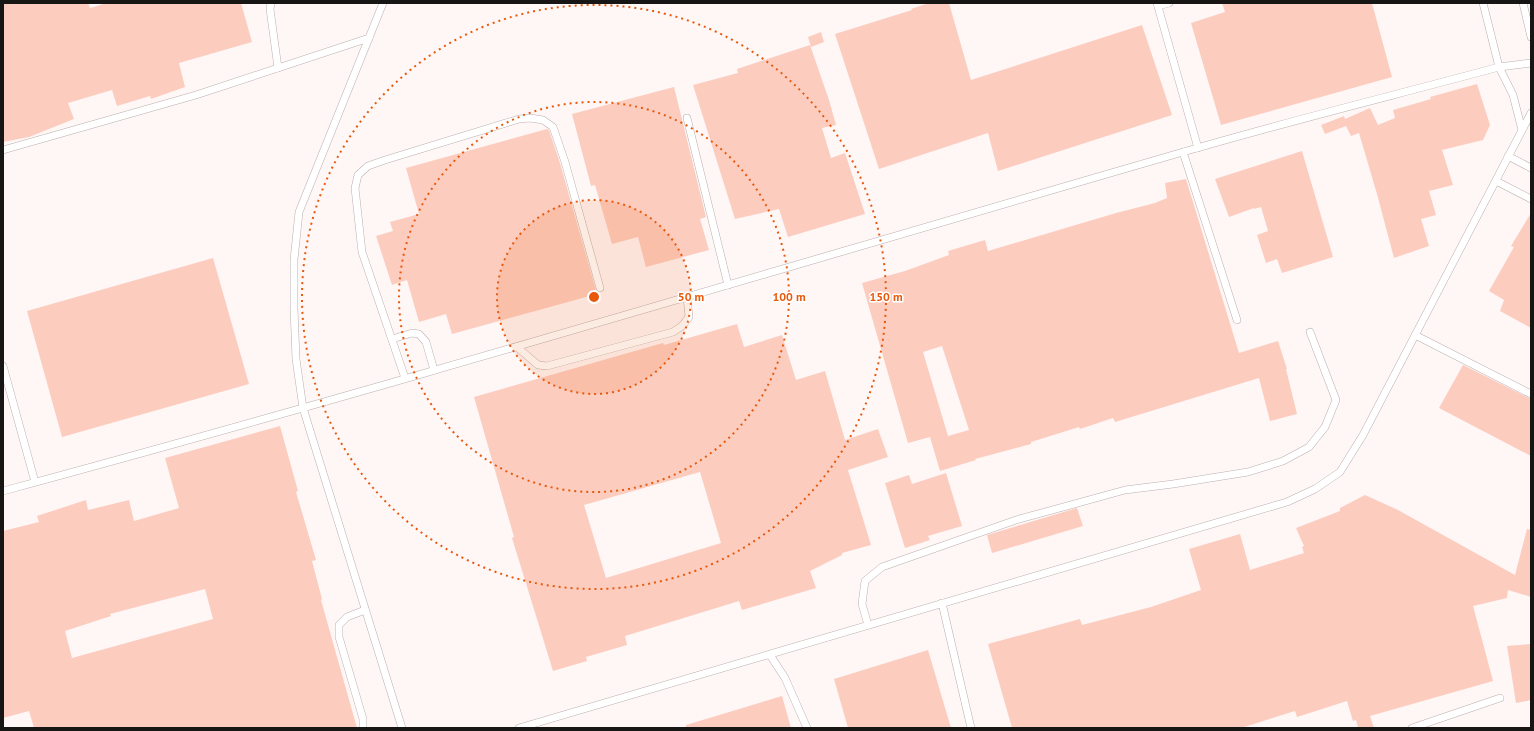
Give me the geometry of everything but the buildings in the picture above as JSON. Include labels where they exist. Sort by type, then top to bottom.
[{"type":"lane","points":[[271,3],[270,9],[278,68]]},
{"type":"lane","points":[[383,3],[299,212],[294,260],[294,308],[296,359],[303,408],[402,728]]},
{"type":"lane","points":[[1169,3],[1158,5],[1198,148]]},
{"type":"lane","points":[[1483,3],[1499,67],[1513,95],[1522,130]]},
{"type":"lane","points":[[1522,3],[1531,37]]},
{"type":"lane","points":[[3,150],[176,101],[369,38]]},
{"type":"lane","points":[[3,491],[303,408],[1183,152],[1499,67],[1531,63]]},
{"type":"lane","points":[[519,728],[1287,502],[1315,489],[1340,472],[1363,435],[1531,113]]},
{"type":"lane","points":[[404,378],[362,252],[355,188],[358,176],[368,166],[519,119],[530,118],[543,120],[553,127],[565,162],[600,288]]},
{"type":"lane","points":[[687,118],[728,285]]},
{"type":"lane","points":[[1183,152],[1237,320]]},
{"type":"lane","points":[[1508,156],[1531,168]]},
{"type":"lane","points":[[1496,181],[1531,199]]},
{"type":"lane","points":[[517,346],[538,365],[547,366],[673,332],[682,326],[689,318],[687,297]]},
{"type":"lane","points":[[868,625],[862,604],[865,581],[882,567],[1016,520],[1125,490],[1248,472],[1283,461],[1309,447],[1325,427],[1336,400],[1310,332]]},
{"type":"lane","points":[[392,340],[412,333],[419,334],[426,342],[434,370]]},
{"type":"lane","points":[[1415,335],[1531,394]]},
{"type":"lane","points":[[3,366],[34,482]]},
{"type":"lane","points":[[942,603],[971,728]]},
{"type":"lane","points":[[363,728],[363,719],[339,637],[339,625],[347,617],[365,610]]},
{"type":"lane","points":[[770,655],[786,678],[807,728]]},
{"type":"lane","points":[[1412,728],[1500,698]]}]
